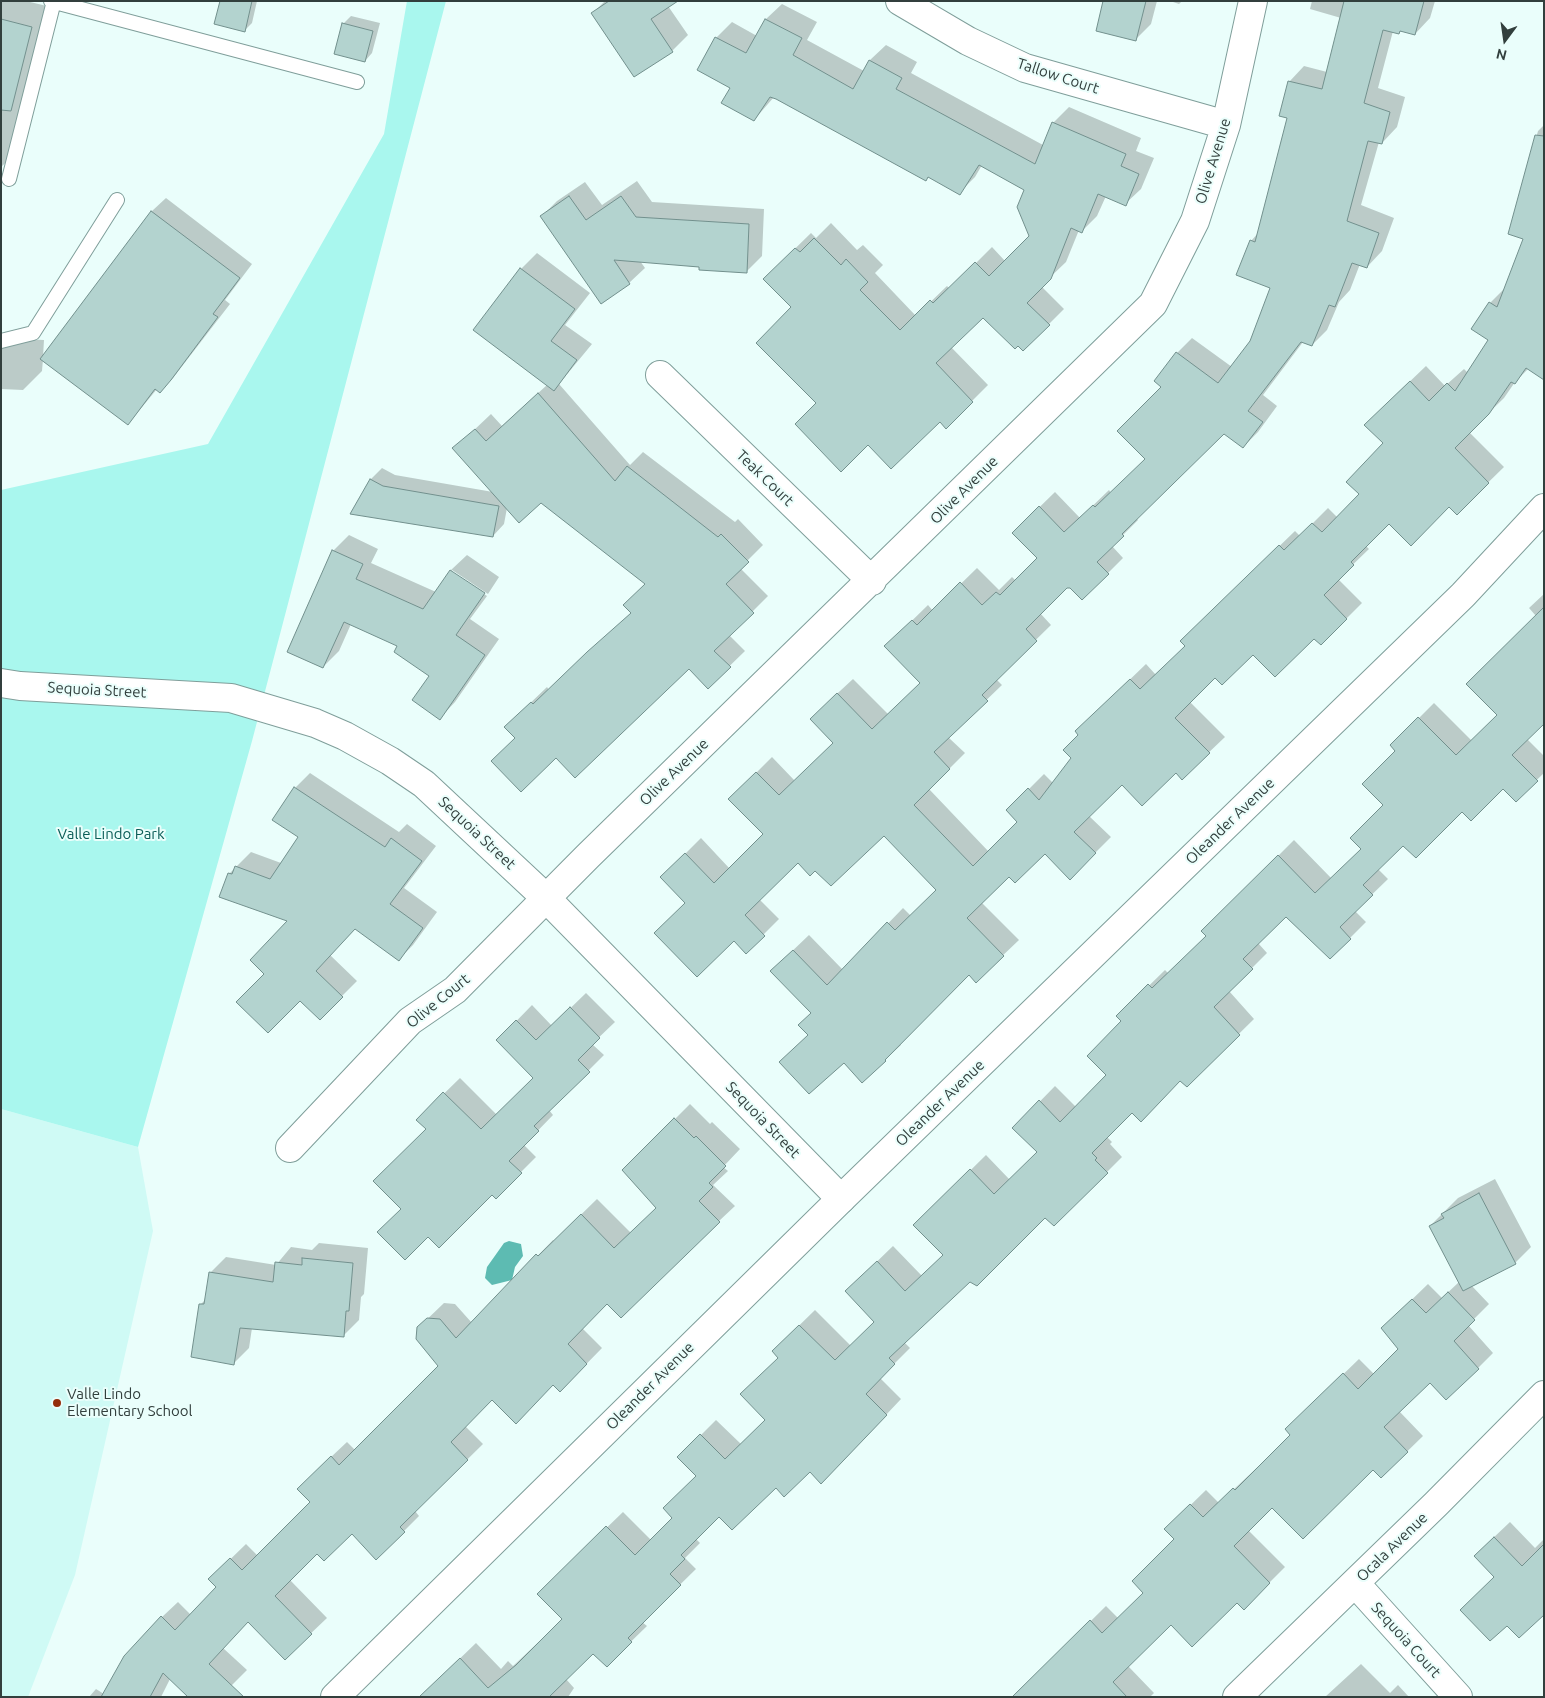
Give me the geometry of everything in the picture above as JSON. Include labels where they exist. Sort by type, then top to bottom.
[{"type":"street","name":"Tallow Court","points":[[900,1],[968,41],[1025,68],[1226,125]]},
{"type":"street","name":"Olive Avenue","points":[[546,898],[872,581],[1152,304],[1195,221],[1226,125],[1253,1]]},
{"type":"street","name":"Teak Court","points":[[660,375],[872,581]]},
{"type":"street","name":"Oleander Avenue","points":[[335,1697],[841,1199],[1463,595],[1544,508]]},
{"type":"street","name":"Sequoia Street","points":[[1,683],[20,686],[231,698],[315,723],[346,736],[424,784],[546,898],[841,1199]]},
{"type":"street","name":"Olive Court","points":[[290,1148],[410,1021],[455,990],[546,898]]},
{"type":"street","name":"Ocala Avenue","points":[[1237,1697],[1544,1395]]},
{"type":"street","name":"Sequoia Court","points":[[1355,1583],[1458,1697]]},
{"type":"lane","points":[[9,179],[53,1],[357,82]]},
{"type":"lane","points":[[1,341],[33,333],[117,200]]},
{"type":"shaded area","name":"Valle Lindo Elementary School","points":[[1,1109],[138,1147],[153,1231],[75,1575],[28,1697],[1,1697]]},
{"type":"shaded area","points":[[509,1241],[521,1244],[523,1256],[515,1267],[512,1280],[492,1285],[485,1278],[487,1267],[504,1243]]},
{"type":"green space","name":"Valle Lindo Park","points":[[407,1],[446,1],[252,741],[138,1147],[1,1109],[1,490],[208,444],[384,134]]},
{"type":"building","points":[[220,1],[252,1],[245,32],[214,24]]},
{"type":"building","points":[[609,1],[678,1],[651,19],[673,52],[634,77],[591,13]]},
{"type":"building","points":[[1103,1],[1146,1],[1136,41],[1096,31]]},
{"type":"building","points":[[1344,1],[1424,1],[1415,35],[1400,31],[1399,34],[1383,30],[1364,103],[1390,112],[1382,144],[1368,141],[1347,221],[1379,233],[1367,268],[1352,263],[1335,307],[1329,305],[1312,346],[1301,342],[1248,411],[1263,422],[1243,448],[1224,434],[1122,534],[1124,536],[1097,562],[1109,574],[1082,600],[1070,588],[1067,588],[1026,629],[1037,641],[982,695],[988,701],[934,752],[950,769],[914,805],[973,866],[1017,822],[1006,810],[1028,788],[1039,800],[1071,758],[1063,750],[1078,735],[1075,731],[1130,679],[1140,689],[1185,646],[1180,641],[1279,545],[1284,550],[1312,523],[1322,532],[1359,494],[1346,482],[1383,443],[1364,425],[1410,381],[1429,401],[1447,383],[1455,391],[1488,340],[1471,329],[1489,302],[1497,307],[1523,239],[1508,234],[1535,135],[1544,136],[1544,380],[1526,368],[1515,384],[1511,382],[1489,414],[1455,448],[1489,483],[1457,515],[1449,507],[1411,546],[1389,524],[1351,562],[1354,565],[1324,595],[1347,619],[1321,645],[1314,639],[1275,677],[1253,655],[1222,685],[1215,678],[1175,718],[1210,753],[1182,780],[1176,773],[1142,806],[1122,785],[1074,832],[1096,853],[1070,880],[1045,854],[1015,883],[1009,877],[967,918],[1004,956],[976,983],[969,975],[886,1061],[862,1083],[844,1063],[809,1094],[779,1062],[808,1035],[798,1025],[811,1013],[770,971],[793,950],[827,985],[887,922],[895,930],[936,890],[884,836],[831,886],[815,871],[810,876],[798,863],[745,915],[765,936],[746,954],[734,941],[697,977],[654,933],[685,903],[660,877],[685,853],[714,883],[763,834],[728,799],[756,772],[779,795],[833,743],[810,719],[837,693],[872,729],[920,683],[884,646],[912,620],[917,625],[960,582],[982,605],[996,592],[1000,595],[1037,558],[1012,533],[1039,506],[1064,532],[1093,505],[1095,507],[1145,459],[1117,431],[1161,387],[1154,381],[1176,352],[1218,383],[1250,341],[1270,288],[1236,275],[1250,240],[1255,242],[1287,118],[1279,116],[1288,81],[1322,89]]},
{"type":"building","points":[[1,19],[32,27],[11,111],[1,110]]},
{"type":"building","points":[[765,19],[802,38],[793,55],[853,89],[869,60],[902,78],[896,89],[1035,164],[1052,122],[1126,154],[1121,166],[1139,174],[1126,206],[1098,194],[1082,233],[1071,228],[1051,279],[1027,303],[1050,325],[1023,351],[1018,346],[1015,349],[983,318],[936,363],[973,402],[946,429],[940,422],[891,469],[868,445],[841,472],[795,424],[816,403],[756,343],[791,307],[763,279],[795,248],[800,252],[814,238],[841,265],[846,259],[868,282],[860,290],[900,330],[930,300],[933,303],[975,262],[989,276],[1029,236],[1017,207],[1024,190],[979,165],[960,195],[928,177],[926,181],[776,99],[770,97],[754,121],[721,103],[730,88],[697,70],[715,37],[746,53]]},
{"type":"building","points":[[342,23],[373,31],[365,62],[334,54]]},
{"type":"building","points":[[569,196],[586,220],[621,196],[636,217],[749,224],[747,273],[699,270],[699,267],[614,260],[630,284],[601,304],[540,216]]},
{"type":"building","points":[[151,211],[240,278],[213,314],[218,317],[171,380],[160,393],[155,389],[128,425],[40,359]]},
{"type":"building","points":[[520,268],[575,309],[551,341],[577,360],[554,391],[473,330]]},
{"type":"building","points":[[538,393],[615,481],[627,466],[718,537],[721,534],[749,562],[726,584],[754,613],[714,651],[731,667],[708,689],[689,669],[575,778],[556,758],[521,792],[491,761],[515,738],[504,727],[531,702],[533,704],[631,613],[623,605],[645,584],[541,503],[519,523],[452,448],[475,429],[486,441]]},
{"type":"building","points":[[370,479],[383,486],[499,506],[493,537],[350,514]]},
{"type":"building","points":[[332,550],[363,564],[356,579],[423,609],[450,570],[485,593],[456,635],[485,655],[440,720],[412,700],[429,676],[394,652],[397,646],[344,622],[323,668],[287,652]]},
{"type":"building","points":[[1544,607],[1544,724],[1512,755],[1538,781],[1516,802],[1503,789],[1471,821],[1462,812],[1416,858],[1403,846],[1363,885],[1373,895],[1340,927],[1351,939],[1330,959],[1286,917],[1243,959],[1253,969],[1214,1007],[1240,1035],[1187,1087],[1180,1081],[1141,1122],[1132,1113],[1092,1153],[1097,1158],[1095,1160],[1108,1173],[1054,1226],[1045,1218],[977,1286],[970,1282],[889,1358],[895,1364],[866,1394],[887,1415],[821,1484],[810,1472],[784,1497],[776,1488],[732,1530],[719,1517],[681,1555],[685,1559],[670,1574],[681,1585],[628,1638],[632,1642],[607,1667],[593,1654],[549,1697],[419,1697],[460,1658],[488,1688],[516,1665],[562,1619],[537,1594],[606,1526],[635,1555],[672,1518],[663,1508],[696,1476],[677,1457],[700,1434],[725,1459],[765,1420],[740,1394],[778,1358],[772,1351],[799,1325],[835,1360],[874,1322],[845,1291],[877,1261],[905,1291],[943,1255],[913,1225],[970,1169],[994,1194],[1037,1152],[1012,1128],[1039,1100],[1060,1122],[1106,1075],[1087,1056],[1121,1021],[1116,1016],[1148,984],[1152,988],[1206,936],[1201,931],[1278,855],[1315,893],[1361,849],[1350,838],[1383,805],[1362,784],[1395,751],[1390,745],[1418,717],[1456,755],[1497,715],[1466,684]]},
{"type":"building","points":[[294,787],[385,847],[391,838],[422,861],[390,904],[423,928],[399,961],[355,929],[316,971],[343,997],[320,1020],[300,1001],[268,1033],[236,1002],[264,974],[250,960],[287,921],[219,897],[228,873],[232,874],[235,866],[270,879],[298,837],[272,820]]},
{"type":"building","points":[[570,1007],[600,1038],[578,1060],[590,1072],[534,1126],[539,1131],[509,1161],[522,1173],[496,1199],[492,1195],[439,1248],[428,1237],[405,1260],[377,1232],[401,1209],[373,1181],[426,1129],[416,1120],[443,1092],[481,1129],[533,1078],[496,1040],[516,1020],[536,1040]]},
{"type":"building","points":[[674,1118],[694,1138],[696,1136],[726,1166],[709,1183],[713,1187],[699,1201],[720,1222],[621,1318],[607,1304],[568,1344],[587,1364],[560,1392],[553,1385],[516,1424],[492,1400],[451,1442],[468,1460],[400,1527],[405,1532],[376,1560],[352,1534],[324,1561],[317,1554],[275,1596],[312,1634],[285,1660],[248,1622],[209,1664],[244,1697],[188,1697],[163,1673],[150,1697],[101,1697],[124,1656],[161,1616],[175,1630],[216,1587],[208,1579],[230,1558],[242,1570],[310,1502],[297,1489],[331,1456],[339,1465],[438,1366],[416,1339],[417,1327],[427,1318],[440,1319],[456,1338],[536,1254],[538,1256],[581,1214],[614,1248],[656,1208],[622,1170]]},
{"type":"building","points":[[1479,1193],[1516,1264],[1463,1291],[1429,1226],[1444,1218],[1441,1214]]},
{"type":"building","points":[[302,1258],[353,1263],[349,1311],[346,1311],[344,1337],[240,1328],[234,1365],[191,1357],[199,1304],[204,1304],[209,1272],[273,1282],[275,1262],[302,1265]]},
{"type":"building","points":[[1448,1292],[1475,1320],[1454,1341],[1479,1369],[1446,1400],[1430,1383],[1384,1427],[1408,1452],[1381,1478],[1373,1470],[1303,1539],[1272,1508],[1234,1546],[1270,1583],[1244,1610],[1237,1603],[1192,1647],[1171,1625],[1113,1682],[1127,1697],[1012,1697],[1090,1620],[1102,1633],[1143,1593],[1132,1581],[1174,1539],[1164,1529],[1190,1504],[1203,1517],[1233,1488],[1235,1490],[1290,1435],[1285,1429],[1343,1373],[1358,1389],[1398,1349],[1381,1328],[1412,1299],[1426,1313]]},
{"type":"building","points":[[1494,1537],[1522,1566],[1544,1544],[1544,1615],[1519,1638],[1507,1626],[1490,1641],[1460,1610],[1494,1577],[1474,1556]]},
{"type":"place","name":"Valle Lindo Elementary School","points":[[57,1403]]}]
